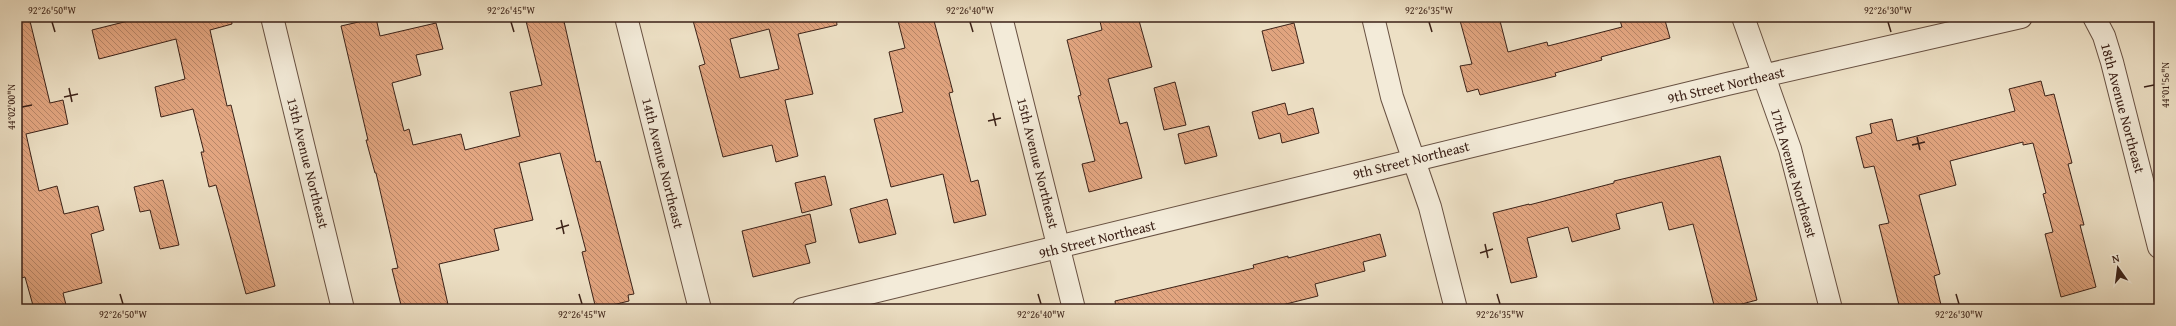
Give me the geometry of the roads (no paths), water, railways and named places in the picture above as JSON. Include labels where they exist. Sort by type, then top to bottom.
[{"type":"street","name":"13th Avenue Northeast","points":[[272,17],[343,309]]},
{"type":"street","name":"14th Avenue Northeast","points":[[626,17],[700,309]]},
{"type":"street","name":"15th Avenue Northeast","points":[[1001,17],[1074,309]]},
{"type":"street","points":[[1373,17],[1392,98],[1430,207],[1456,309]]},
{"type":"street","name":"17th Avenue Northeast","points":[[1743,17],[1790,149],[1831,309]]},
{"type":"street","name":"9th Street Northeast","points":[[803,309],[1059,248],[1764,75],[2021,17]]},
{"type":"street","name":"18th Avenue Northeast","points":[[2094,17],[2104,36],[2112,62],[2159,246]]}]
